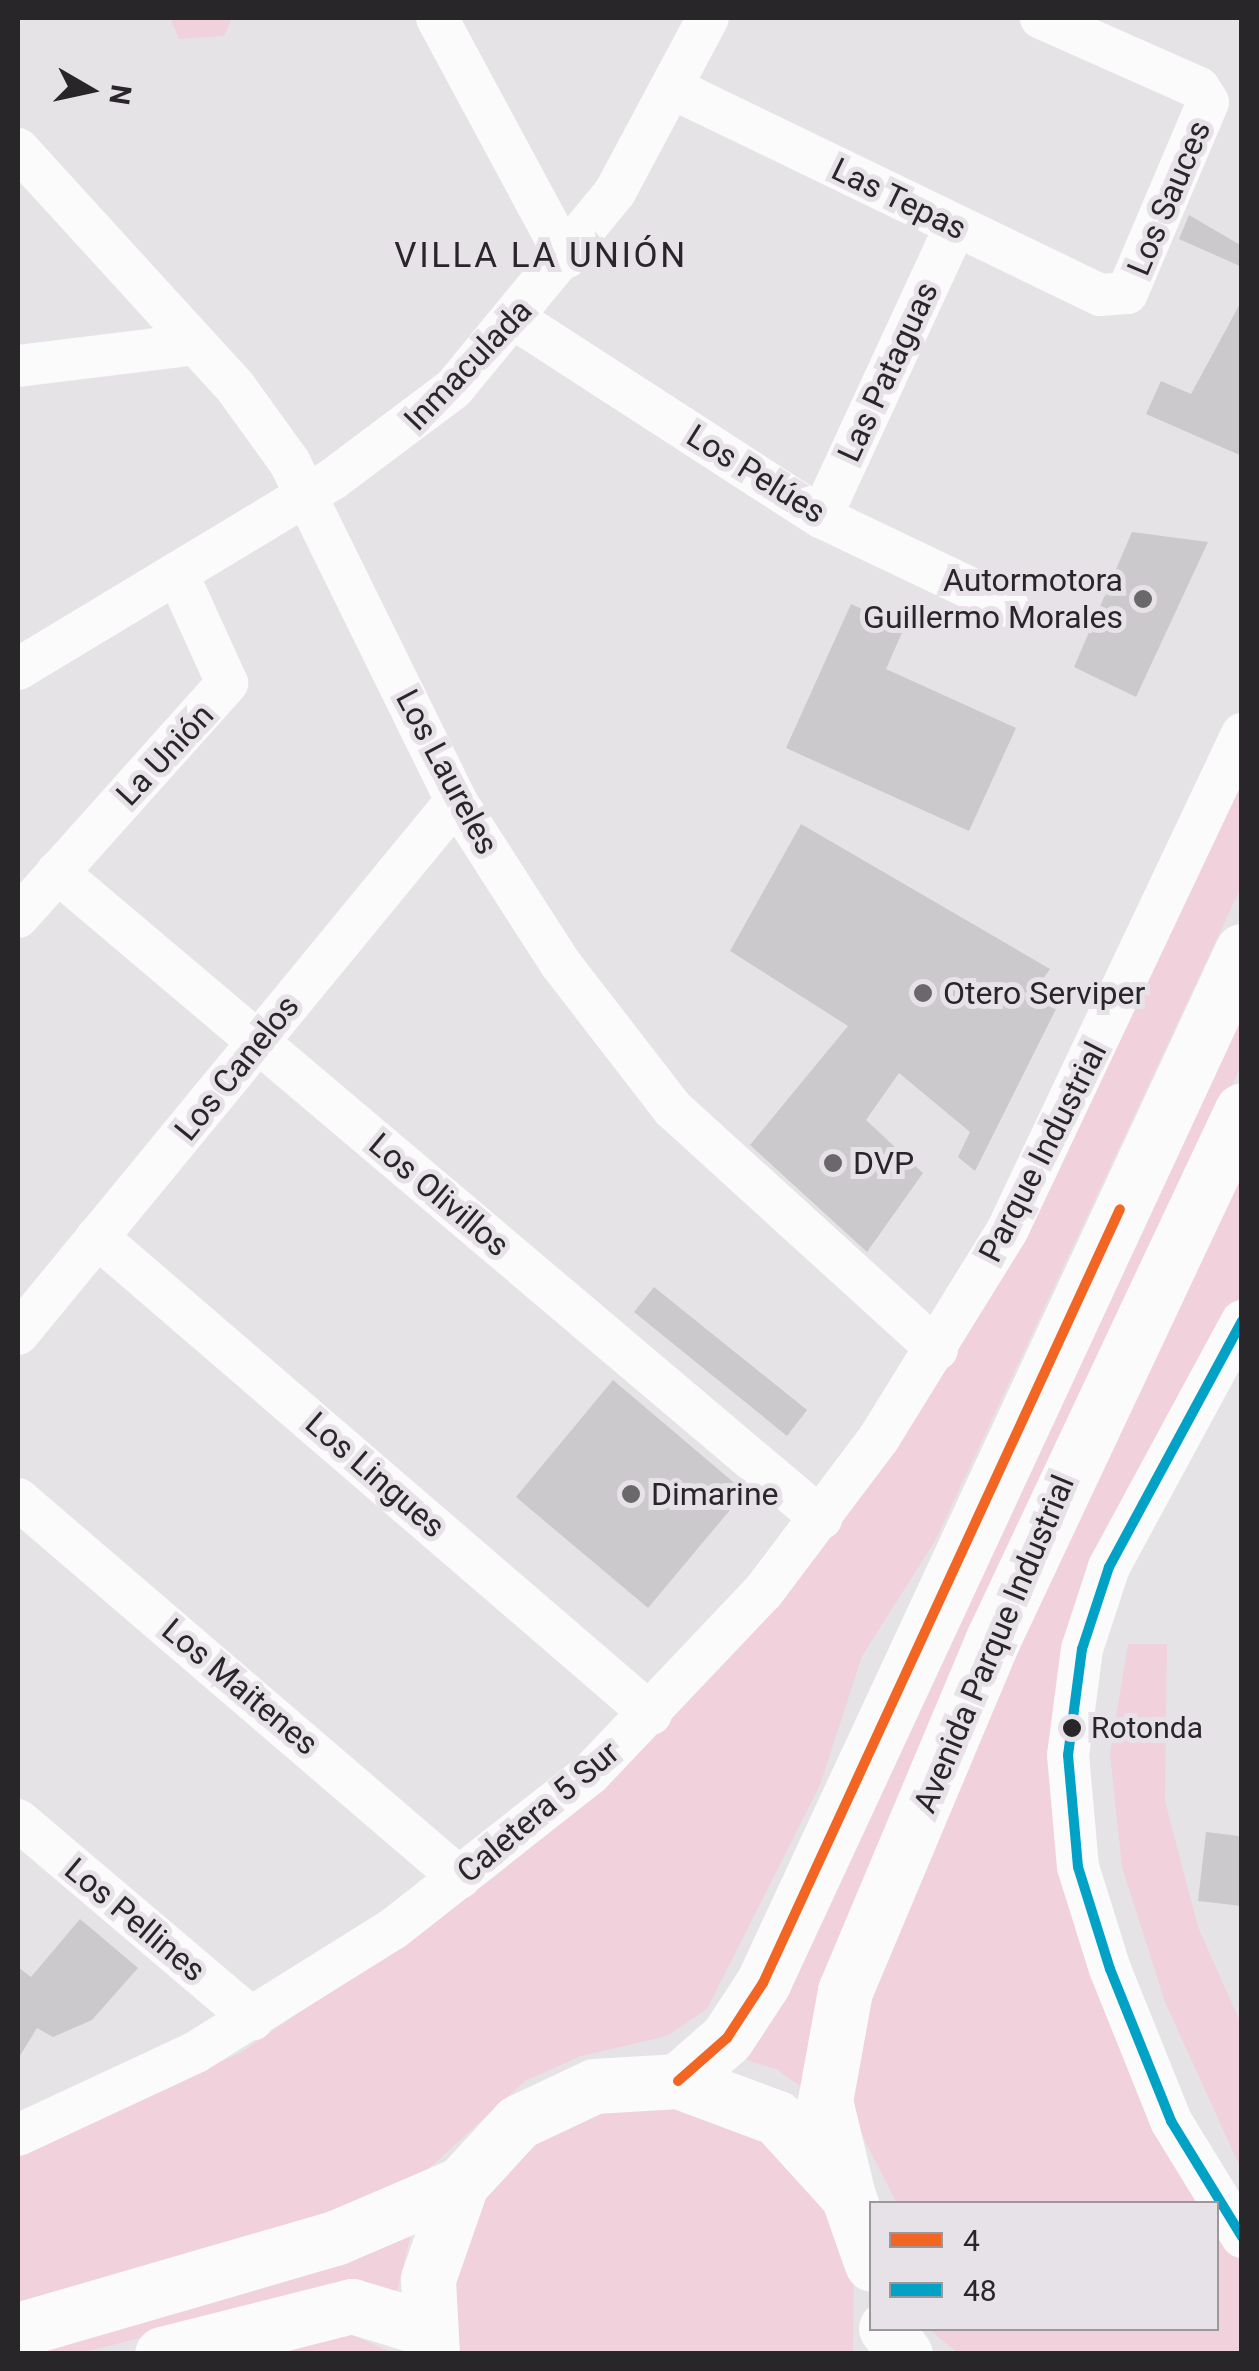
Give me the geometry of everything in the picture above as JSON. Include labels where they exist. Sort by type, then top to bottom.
[{"type":"highway","name":"Avenida Parque Industrial","points":[[678,2080],[727,2038],[763,1983],[1242,951]]},
{"type":"highway","name":"Avenida Parque Industrial","points":[[869,2256],[848,2196],[826,2101],[845,1991],[1076,1454],[1242,1110]]},
{"type":"highway","points":[[162,2354],[352,2306],[430,2341],[439,2230],[461,2184],[497,2141],[554,2100],[622,2082],[678,2080],[777,2118],[848,2196]]},
{"type":"highway","points":[[18,2330],[335,2238],[461,2184]]},
{"type":"highway","points":[[888,2331],[905,2354]]},
{"type":"street","name":"Inmaculada","points":[[18,670],[408,430],[516,320],[566,258],[674,90],[708,18]]},
{"type":"street","name":"Los Sauces","points":[[1040,18],[1199,88],[1208,102],[1127,292]]},
{"type":"street","points":[[452,28],[566,258]]},
{"type":"street","name":"Las Tepas","points":[[674,90],[1100,295],[1127,292]]},
{"type":"street","name":"Los Laureles","points":[[18,148],[196,344],[306,495],[456,802],[560,964],[673,1109],[938,1348]]},
{"type":"street","name":"Las Pataguas","points":[[821,517],[956,227]]},
{"type":"street","name":"Los Pelúes","points":[[516,320],[821,517],[1008,606]]},
{"type":"street","points":[[18,366],[196,344]]},
{"type":"street","name":"La Unión","points":[[18,916],[228,682],[177,572]]},
{"type":"street","name":"Parque Industrial","points":[[938,1348],[1007,1231],[1242,734]]},
{"type":"street","name":"Los Canelos","points":[[18,1334],[456,802]]},
{"type":"street","name":"Los Olivillos","points":[[57,872],[821,1518]]},
{"type":"street","name":"Los Lingues","points":[[97,1237],[652,1714]]},
{"type":"street","points":[[1242,1321],[1109,1568],[1082,1650],[1068,1755],[1078,1867],[1110,1969],[1171,2121],[1242,2238]]},
{"type":"street","name":"Caletera 5 Sur","points":[[18,2135],[253,2019],[460,1878],[652,1714],[821,1518],[938,1348]]},
{"type":"street","name":"Los Maitenes","points":[[18,1498],[460,1878]]},
{"type":"street","name":"Los Pellines","points":[[18,1820],[253,2019]]},
{"type":"shaded area","points":[[170,18],[232,18],[224,36],[179,39]]},
{"type":"shaded area","points":[[1241,775],[1241,887],[935,1541],[862,1656],[820,1785],[707,2009],[667,2036],[581,2056],[525,2081],[402,2193],[18,2312],[18,2157],[242,2052],[492,1879],[604,1787],[802,1571]]},
{"type":"shaded area","points":[[1241,991],[1241,1066],[929,1729],[814,2096],[776,2069],[730,2055]]},
{"type":"shaded area","points":[[1241,1147],[1241,1294],[1134,1485],[1056,1742],[1201,2201],[895,2201],[854,2119],[849,2046],[941,1806],[1003,1689],[1014,1624]]},
{"type":"shaded area","points":[[1128,1644],[1167,1644],[1165,1801],[1198,1927],[1241,2024],[1241,2169],[1165,2002],[1122,1867],[1110,1754]]},
{"type":"shaded area","points":[[711,2104],[813,2172],[854,2255],[853,2353],[450,2354],[458,2230],[488,2176],[588,2106]]},
{"type":"shaded area","points":[[414,2223],[397,2291],[357,2283],[81,2353],[18,2353]]},
{"type":"shaded area","points":[[1219,2229],[1241,2262],[1241,2353],[958,2353],[931,2331],[1219,2331]]},
{"type":"shaded area","points":[[342,2330],[392,2353],[248,2354]]},
{"type":"building","points":[[1189,215],[1242,246],[1242,267],[1179,239]]},
{"type":"building","points":[[1242,300],[1242,456],[1146,414],[1161,381],[1191,394]]},
{"type":"building","name":"Autormotora Guillermo Morales","points":[[1132,532],[1208,542],[1136,697],[1074,667]]},
{"type":"building","points":[[851,604],[904,628],[886,669],[1016,728],[969,831],[786,748]]},
{"type":"building","name":"Otero Serviper","points":[[801,824],[1050,969],[1038,986],[1060,1001],[975,1171],[958,1157],[970,1132],[899,1073],[866,1120],[923,1173],[867,1252],[750,1145],[848,1026],[730,951]]},
{"type":"building","points":[[654,1287],[807,1410],[787,1436],[634,1312]]},
{"type":"building","name":"Dimarine","points":[[613,1380],[745,1492],[648,1608],[516,1497]]},
{"type":"building","points":[[1206,1832],[1239,1836],[1242,1906],[1198,1901]]},
{"type":"building","points":[[80,1919],[138,1968],[92,2020],[53,2037],[37,2028],[18,2059],[18,1967],[31,1977]]},
{"type":"transit line","name":"4","points":[[678,2081],[727,2038],[763,1983],[1120,1209]]},
{"type":"transit line","name":"48","points":[[1242,1321],[1109,1567],[1082,1649],[1068,1755],[1078,1867],[1110,1969],[1171,2121],[1242,2237]]},
{"type":"place","name":"Autormotora Guillermo Morales","points":[[1143,599]]},
{"type":"place","name":"Otero Serviper","points":[[923,993]]},
{"type":"place","name":"DVP","points":[[833,1163]]},
{"type":"place","name":"Dimarine","points":[[631,1494]]},
{"type":"place","name":"Rotonda","points":[[1072,1728]]},
{"type":"district","name":"VILLA LA UNIÓN","points":[[541,256]]}]
